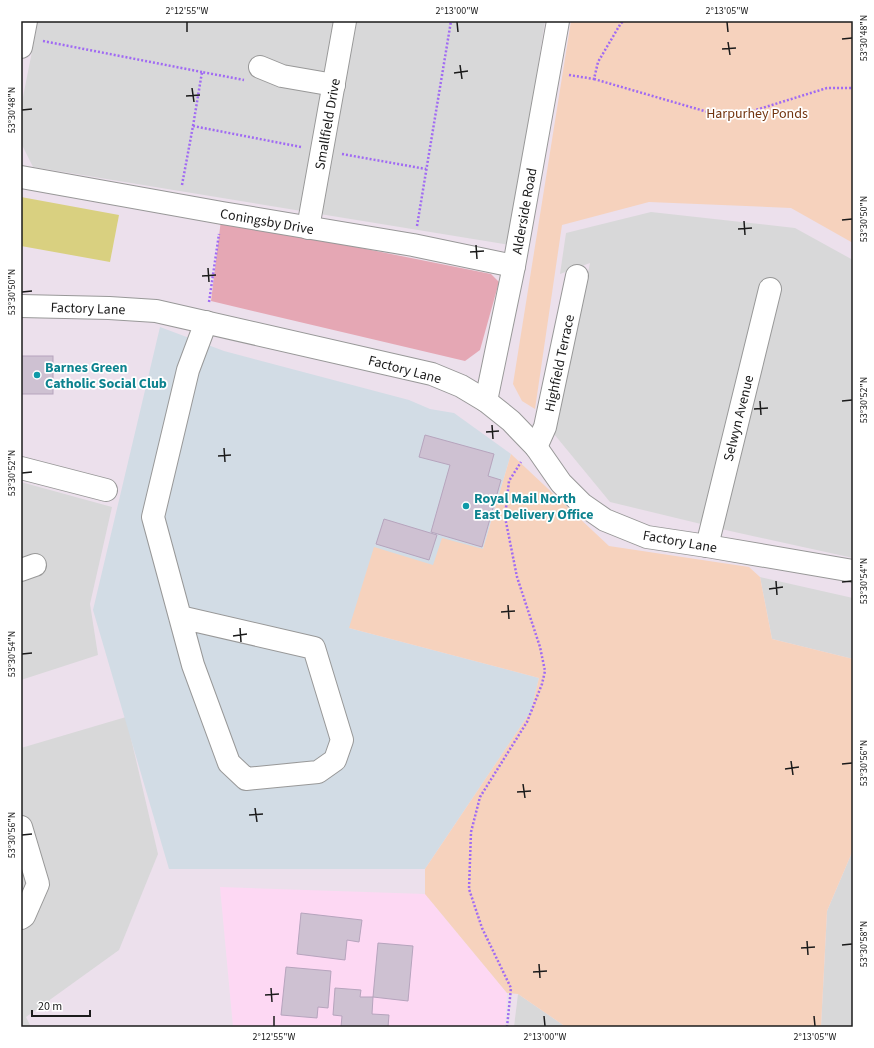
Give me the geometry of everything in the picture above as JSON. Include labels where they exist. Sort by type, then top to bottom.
[{"type":"street","name":"Smallfield Drive","points":[[308,228],[345,21]]},
{"type":"street","name":"Alderside Road","points":[[486,401],[514,266],[558,21]]},
{"type":"street","points":[[260,67],[282,76],[334,85]]},
{"type":"street","name":"Coningsby Drive","points":[[21,176],[154,210],[178,205],[414,245],[514,266]]},
{"type":"street","name":"Highfield Terrace","points":[[536,447],[545,427],[577,276]]},
{"type":"street","name":"Selwyn Avenue","points":[[707,546],[770,289]]},
{"type":"street","name":"Factory Lane","points":[[21,306],[109,308],[207,315],[432,374],[461,386],[486,401],[511,421],[536,447],[561,483],[582,504],[605,520],[647,538],[707,546],[853,571]]},
{"type":"street","points":[[180,617],[314,648],[342,740],[335,760],[318,772],[246,779],[229,763],[193,665],[180,617],[153,517],[188,370],[207,315]]},
{"type":"street","points":[[21,468],[106,490]]},
{"type":"street","points":[[21,827],[38,884],[24,916],[21,918]]},
{"type":"path","points":[[414,245],[451,21]]},
{"type":"path","points":[[594,80],[598,62],[621,23],[625,21]]},
{"type":"path","points":[[23,35],[246,80],[260,67]]},
{"type":"path","points":[[549,71],[594,80],[718,115],[746,113],[827,88],[853,88]]},
{"type":"path","points":[[178,205],[202,72]]},
{"type":"path","points":[[193,126],[322,151],[426,168]]},
{"type":"path","points":[[207,315],[222,213]]},
{"type":"path","points":[[507,1027],[510,988],[482,928],[469,889],[471,832],[480,797],[527,722],[542,684],[545,671],[540,647],[517,577],[505,517],[509,481],[518,464],[536,447]]},
{"type":"shaded area","points":[[38,21],[545,21],[510,245],[33,167],[21,143],[21,107]]},
{"type":"shaded area","points":[[21,197],[119,215],[110,262],[21,246]]},
{"type":"shaded area","points":[[651,212],[795,228],[853,260],[853,558],[730,531],[610,502],[554,434],[590,263],[560,274],[566,233]]},
{"type":"shaded area","points":[[221,220],[491,274],[499,282],[480,350],[465,361],[211,301]]},
{"type":"shaded area","points":[[160,327],[224,351],[409,400],[430,409],[454,413],[511,454],[483,549],[433,565],[349,628],[539,678],[531,711],[425,869],[169,869],[93,610]]},
{"type":"shaded area","points":[[21,482],[112,507],[90,604],[98,655],[21,680]]},
{"type":"shaded area","points":[[760,577],[853,598],[853,659],[772,639]]},
{"type":"shaded area","points":[[126,717],[158,854],[119,950],[26,1017],[31,1027],[21,1027],[21,748]]},
{"type":"shaded area","points":[[853,850],[853,1027],[821,1027],[827,911]]},
{"type":"shaded area","points":[[220,887],[425,894],[507,993],[505,1027],[233,1027]]},
{"type":"shaded area","points":[[518,994],[566,1027],[514,1027]]},
{"type":"green space","name":"Harpurhey Ponds","points":[[571,21],[853,21],[853,243],[791,208],[649,202],[562,225],[535,409],[522,401],[513,384]]},
{"type":"green space","points":[[511,454],[609,546],[749,567],[760,577],[772,639],[853,659],[853,850],[827,911],[821,1027],[566,1027],[518,994],[507,993],[425,894],[425,869],[531,711],[539,678],[349,628],[374,547],[433,565],[442,538],[483,549]]},
{"type":"building","name":"Barnes Green Catholic Social Club","points":[[21,356],[53,356],[53,394],[21,394]]},
{"type":"building","name":"Royal Mail North East Delivery Office","points":[[425,435],[494,454],[488,476],[501,480],[482,547],[431,532],[450,465],[419,457]]},
{"type":"building","points":[[384,519],[437,535],[429,560],[376,544]]},
{"type":"building","points":[[301,913],[362,920],[359,942],[347,940],[345,960],[297,954]]},
{"type":"building","points":[[378,943],[413,946],[408,1001],[373,997]]},
{"type":"building","points":[[286,967],[331,971],[328,1008],[318,1007],[317,1018],[281,1015]]},
{"type":"building","points":[[335,988],[361,990],[360,997],[373,997],[372,1014],[389,1015],[388,1027],[341,1027],[342,1016],[333,1015]]},
{"type":"place","name":"Barnes Green Catholic Social Club","points":[[37,375]]},
{"type":"place","name":"Royal Mail North East Delivery Office","points":[[466,506]]}]
